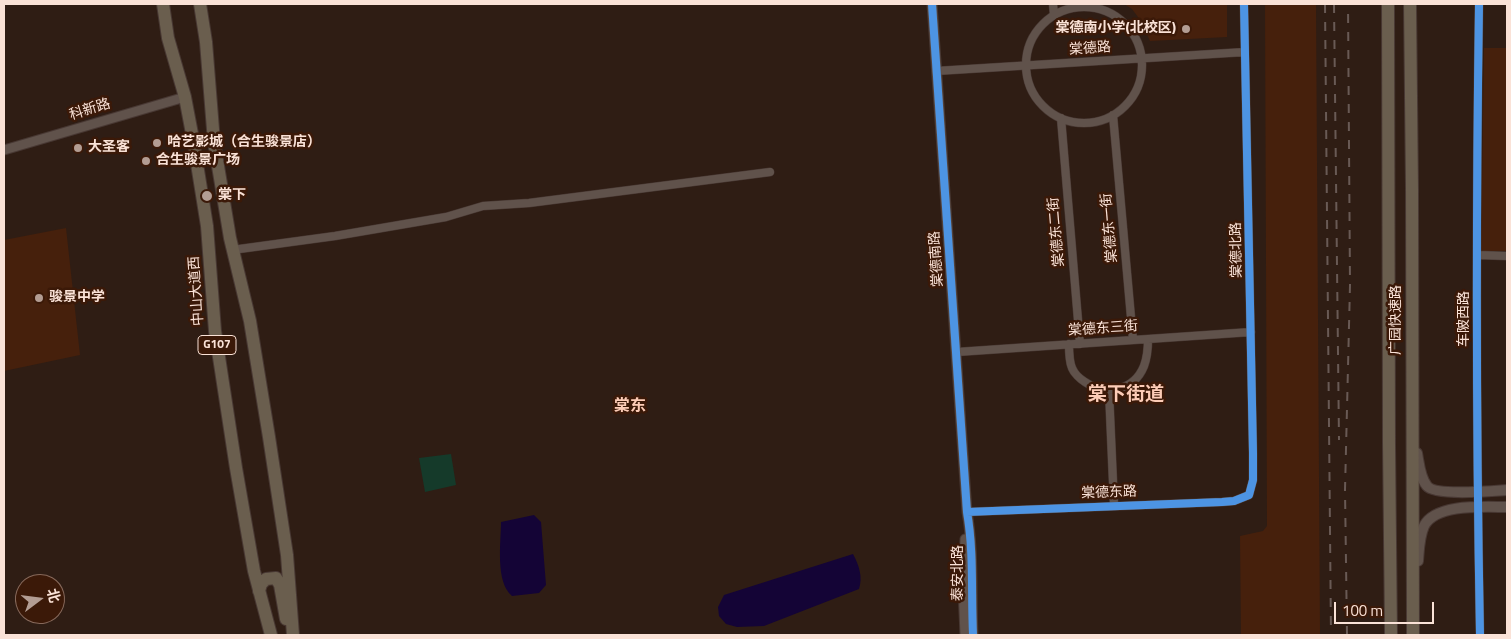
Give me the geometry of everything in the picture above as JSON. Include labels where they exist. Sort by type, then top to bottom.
[{"type":"highway","name":"中山大道西","points":[[163,4],[168,38],[185,97],[207,226],[215,331],[252,566],[271,635]]},
{"type":"highway","name":"G107","points":[[200,4],[206,42],[214,142],[232,250],[250,321],[287,555],[292,635]]},
{"type":"highway","name":"广园快速路","points":[[1388,4],[1389,444],[1392,635]]},
{"type":"highway","name":"广园快速路","points":[[1410,4],[1413,635]]},
{"type":"highway","points":[[259,591],[266,579],[273,578],[278,580],[285,615],[292,635]]},
{"type":"main road","points":[[1413,422],[1419,469],[1429,489],[1437,491],[1507,490]]},
{"type":"main road","points":[[1413,596],[1420,542],[1424,526],[1431,518],[1448,510],[1507,506]]},
{"type":"street","name":"棠德南路","points":[[932,4],[968,512]]},
{"type":"street","points":[[1052,4],[1054,15]]},
{"type":"street","name":"棠德北路","points":[[1244,4],[1253,466],[1253,480],[1249,495]]},
{"type":"street","name":"车陂西路","points":[[1479,4],[1477,508],[1480,635]]},
{"type":"street","points":[[1080,7],[1107,8],[1130,30],[1139,47],[1141,58],[1140,76],[1133,94],[1128,102],[1113,115],[1105,119],[1087,122],[1069,121],[1061,118],[1052,113],[1038,100],[1029,83],[1026,65],[1027,54],[1034,36],[1039,28],[1054,15],[1062,11],[1080,7]]},
{"type":"street","name":"棠德路","points":[[936,71],[1245,52]]},
{"type":"street","name":"科新路","points":[[4,150],[185,97]]},
{"type":"street","name":"棠德东一街","points":[[1113,115],[1133,340]]},
{"type":"street","name":"棠德东二街","points":[[1061,118],[1080,344]]},
{"type":"street","points":[[232,250],[335,236],[446,217],[483,206],[528,203],[770,172]]},
{"type":"street","points":[[1478,255],[1507,256]]},
{"type":"street","name":"棠德东三街","points":[[957,352],[1251,332]]},
{"type":"street","points":[[1069,344],[1072,368],[1080,378],[1094,388],[1109,391],[1120,389],[1136,379],[1144,366],[1148,339]]},
{"type":"street","points":[[1109,391],[1114,505]]},
{"type":"street","name":"棠德东路","points":[[968,512],[1222,502],[1234,501],[1249,495]]},
{"type":"street","name":"泰安北路","points":[[965,635],[963,589],[968,512]]},
{"type":"street","name":"泰安北路","points":[[968,512],[971,543],[973,635]]},
{"type":"shaded area","name":"棠德南小学(北校区)","points":[[1124,4],[1227,4],[1227,37],[1150,41],[1141,21],[1132,9]]},
{"type":"shaded area","points":[[1265,4],[1316,4],[1320,635],[1241,635],[1240,536],[1263,531],[1267,526]]},
{"type":"shaded area","points":[[1484,48],[1507,48],[1507,251],[1481,251]]},
{"type":"shaded area","name":"骏景中学","points":[[66,228],[80,355],[4,371],[4,240]]},
{"type":"shaded area","points":[[534,515],[541,522],[546,585],[539,593],[512,596],[507,590],[501,572],[501,522]]},
{"type":"shaded area","points":[[853,554],[860,571],[859,589],[764,626],[737,627],[726,624],[719,616],[718,607],[724,595]]},
{"type":"green space","points":[[451,454],[456,485],[425,492],[419,458]]},
{"type":"railway","points":[[1325,4],[1331,635]]},
{"type":"railway","points":[[1334,4],[1339,440]]},
{"type":"railway","points":[[1347,635],[1345,490],[1350,285],[1348,4]]},
{"type":"cycle path","points":[[932,4],[967,512],[971,542],[973,635]]},
{"type":"cycle path","points":[[967,512],[1222,502],[1234,501],[1249,495],[1253,480],[1253,453],[1244,4]]},
{"type":"cycle path","points":[[1479,4],[1477,320],[1480,635]]},
{"type":"place","name":"棠德南小学(北校区)","points":[[1186,29]]},
{"type":"place","name":"哈艺影城（合生骏景店）","points":[[157,143]]},
{"type":"place","name":"大圣客","points":[[78,148]]},
{"type":"place","name":"合生骏景广场","points":[[146,161]]},
{"type":"place","name":"棠下","points":[[207,196]]},
{"type":"place","name":"骏景中学","points":[[39,298]]},
{"type":"district","name":"棠下街道","points":[[1126,395]]},
{"type":"district","name":"棠东","points":[[630,407]]}]
